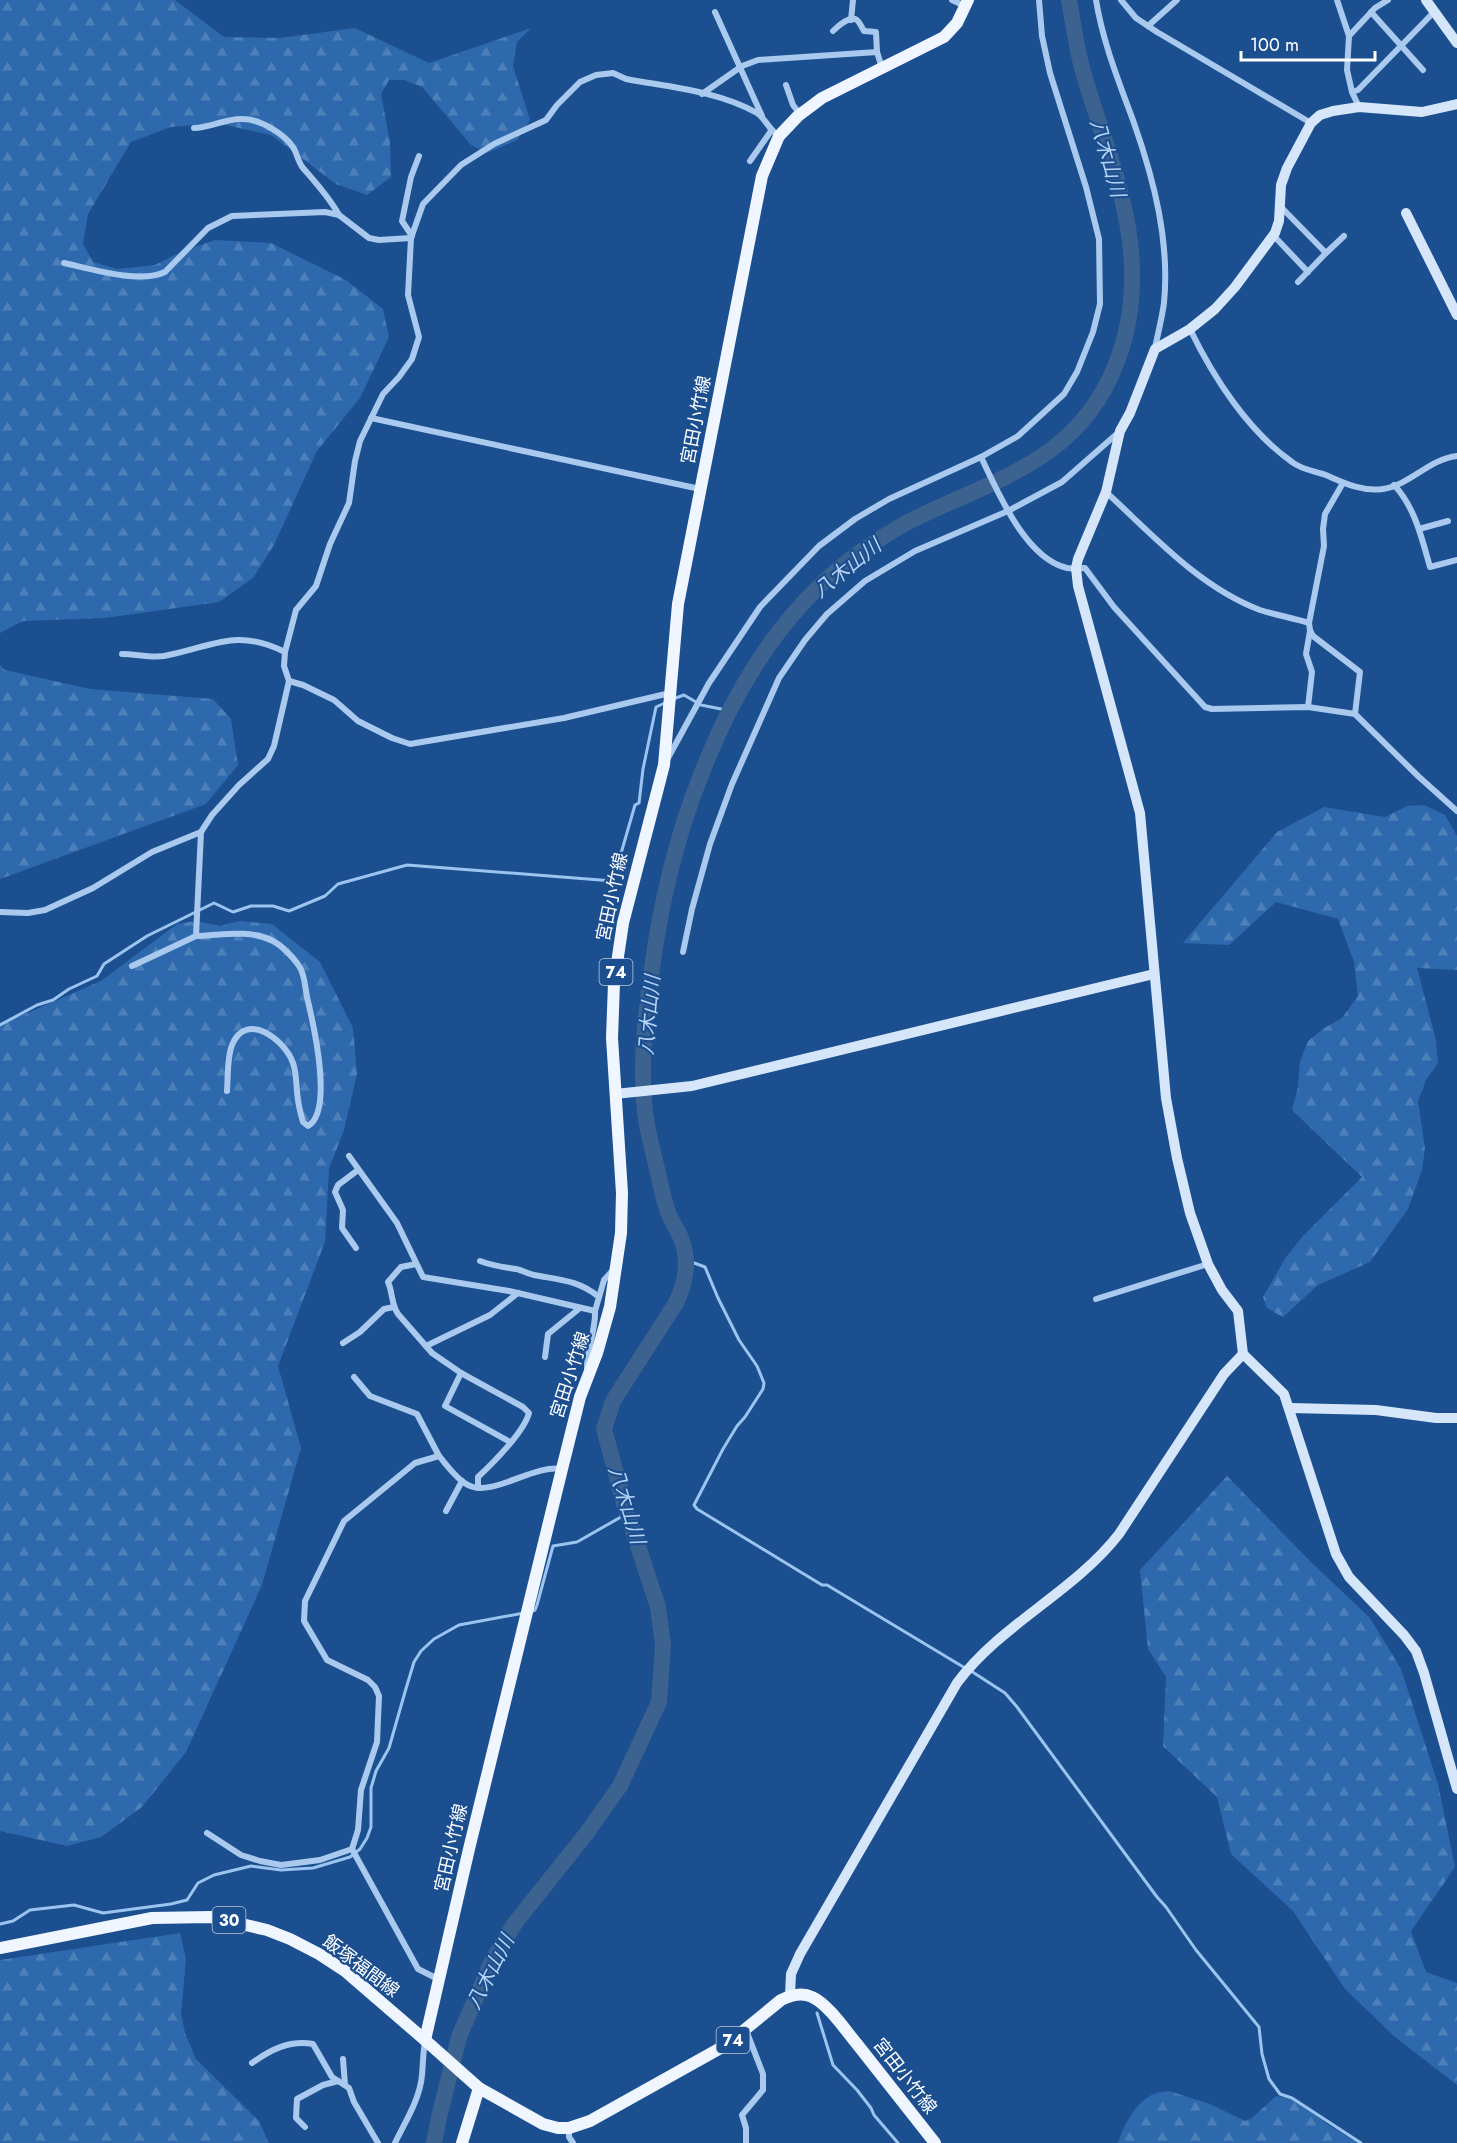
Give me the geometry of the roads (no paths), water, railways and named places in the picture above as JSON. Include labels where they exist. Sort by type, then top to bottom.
[{"type":"main road","name":"宮田小竹線","points":[[425,2040],[580,1397],[597,1353],[610,1307],[617,1267],[622,1193],[612,1038],[614,982],[623,923],[664,765],[678,604],[762,176],[775,134],[822,98],[944,38],[957,23],[967,3]]},
{"type":"main road","name":"飯塚福間線","points":[[0,1948],[152,1918],[211,1917],[239,1922],[290,1939],[345,1971],[475,2085]]},
{"type":"main road","name":"宮田小竹線","points":[[790,1995],[812,1996],[820,2002],[842,2025],[933,2143]]},
{"type":"main road","name":"74","points":[[569,2128],[590,2121],[726,2045],[790,1995]]},
{"type":"main road","points":[[462,2143],[475,2085],[543,2124],[569,2128]]},
{"type":"street","points":[[851,20],[853,0]]},
{"type":"street","points":[[952,0],[967,3]]},
{"type":"street","points":[[664,765],[709,682],[745,628],[760,607],[819,546],[855,519],[889,499],[981,458],[1018,436],[1064,394],[1081,362],[1093,332],[1100,304],[1099,240],[1086,187],[1050,73],[1042,36],[1039,0]]},
{"type":"street","points":[[1096,0],[1112,64],[1151,176],[1165,254],[1164,304],[1155,349],[1130,413],[1120,431],[1106,492],[1078,558],[1076,568],[1078,586],[1140,813],[1166,1098],[1177,1158],[1190,1213],[1208,1263],[1222,1290],[1238,1311],[1242,1354],[1284,1394],[1336,1554],[1349,1577],[1404,1635],[1416,1651],[1457,1789]]},
{"type":"street","points":[[1121,0],[1136,18],[1148,26],[1311,123]]},
{"type":"street","points":[[1148,26],[1177,0]]},
{"type":"street","points":[[1337,0],[1349,36],[1347,70],[1352,92],[1359,107]]},
{"type":"street","points":[[1349,36],[1371,12],[1388,0]]},
{"type":"street","points":[[1426,0],[1457,43]]},
{"type":"street","points":[[715,12],[762,117],[775,134],[750,160]]},
{"type":"street","points":[[1371,12],[1423,70]]},
{"type":"street","points":[[1352,92],[1358,90],[1434,12]]},
{"type":"street","points":[[833,31],[837,26],[857,20],[864,31],[876,32],[877,52],[882,69]]},
{"type":"street","points":[[702,94],[739,68],[758,60],[877,52]]},
{"type":"street","points":[[196,936],[201,832],[212,815],[239,784],[268,759],[274,746],[289,681],[284,666],[285,652],[296,610],[316,586],[330,544],[349,503],[360,441],[383,394],[412,359],[419,338],[408,295],[411,237],[423,204],[461,165],[494,144],[546,120],[557,105],[580,82],[596,75],[613,73],[626,78],[718,97],[762,117]]},
{"type":"street","points":[[786,85],[793,105],[800,114]]},
{"type":"street","points":[[1155,349],[1190,329],[1215,309],[1274,236],[1279,221],[1281,185],[1287,168],[1311,123],[1326,113],[1359,107],[1422,111],[1457,104]]},
{"type":"street","points":[[194,128],[205,128],[244,118],[264,123],[274,132],[281,134],[294,148],[302,166],[312,176],[339,215],[369,238],[379,240],[411,237]]},
{"type":"street","points":[[411,237],[402,221],[411,177],[419,156]]},
{"type":"street","points":[[1280,206],[1326,253]]},
{"type":"street","points":[[64,263],[113,273],[156,276],[165,272],[208,228],[232,216],[326,212],[339,215]]},
{"type":"street","points":[[1406,213],[1457,315]]},
{"type":"street","points":[[1274,236],[1308,273]]},
{"type":"street","points":[[1298,282],[1344,236]]},
{"type":"street","points":[[1190,329],[1206,363],[1262,436],[1293,464],[1369,490],[1394,485],[1444,458],[1457,456]]},
{"type":"street","points":[[371,418],[700,489]]},
{"type":"street","points":[[683,952],[710,844],[732,784],[779,678],[805,640],[828,614],[865,581],[915,551],[1008,511],[1062,482],[1120,431]]},
{"type":"street","points":[[981,458],[1008,511],[1032,545],[1058,565],[1069,569],[1085,568],[1114,607],[1205,707],[1212,709],[1308,707],[1355,714],[1457,811]]},
{"type":"street","points":[[1308,707],[1312,672],[1306,654],[1324,546],[1325,514],[1343,483]]},
{"type":"street","points":[[1394,485],[1402,494],[1419,529],[1430,567],[1457,560]]},
{"type":"street","points":[[1106,492],[1184,564],[1222,591],[1260,609],[1310,626]]},
{"type":"street","points":[[1419,529],[1448,521]]},
{"type":"street","points":[[1310,626],[1313,636],[1360,672],[1355,714]]},
{"type":"street","points":[[122,654],[161,656],[216,641],[243,639],[270,645],[285,652]]},
{"type":"street","points":[[289,681],[334,700],[358,720],[392,738],[410,744],[564,718],[671,693]]},
{"type":"street","points":[[0,912],[28,913],[45,910],[93,888],[152,852],[201,832]]},
{"type":"street","points":[[132,966],[196,936],[254,934],[275,941],[301,967],[314,1023],[319,1060],[320,1097],[314,1122],[308,1125],[303,1122],[294,1064],[286,1048],[267,1032],[245,1029],[235,1038],[231,1047],[227,1091]]},
{"type":"street","points":[[615,1094],[692,1086],[1154,974]]},
{"type":"street","points":[[350,1156],[397,1223],[423,1277],[518,1293],[595,1311]]},
{"type":"street","points":[[356,1248],[342,1228],[343,1210],[335,1192],[338,1185],[358,1170]]},
{"type":"street","points":[[480,1261],[503,1269],[519,1269],[531,1275],[558,1278],[587,1287],[599,1297]]},
{"type":"street","points":[[1096,1299],[1208,1263]]},
{"type":"street","points":[[416,1264],[400,1267],[388,1282],[392,1290],[394,1307],[432,1353],[523,1407],[529,1413],[496,1461],[478,1477],[478,1488]]},
{"type":"street","points":[[587,1379],[586,1362],[596,1323],[595,1311],[604,1280],[617,1267]]},
{"type":"street","points":[[426,1346],[490,1315],[518,1293]]},
{"type":"street","points":[[343,1344],[360,1332],[384,1309],[394,1307]]},
{"type":"street","points":[[545,1357],[548,1334],[580,1308]]},
{"type":"street","points":[[790,1995],[791,1974],[800,1954],[957,1683],[970,1665],[997,1641],[1104,1554],[1224,1374],[1242,1354]]},
{"type":"street","points":[[461,1372],[446,1406],[510,1442]]},
{"type":"street","points":[[354,1377],[375,1398],[417,1414],[439,1456],[469,1486],[478,1488],[501,1483],[550,1467],[562,1469]]},
{"type":"street","points":[[1290,1408],[1376,1410],[1436,1418],[1457,1418]]},
{"type":"street","points":[[438,1979],[418,1970],[352,1849],[358,1830],[361,1790],[377,1742],[380,1696],[375,1686],[368,1680],[327,1660],[304,1621],[305,1601],[344,1521],[415,1463],[439,1456]]},
{"type":"street","points":[[446,1511],[462,1481]]},
{"type":"street","points":[[207,1833],[241,1855],[281,1865],[320,1860],[352,1849]]},
{"type":"street","points":[[746,2030],[763,2074],[763,2090],[742,2115],[746,2128],[746,2143]]},
{"type":"street","points":[[395,2143],[418,2092],[423,2074],[425,2040]]},
{"type":"street","points":[[252,2063],[268,2051],[282,2045],[312,2044],[332,2077],[349,2088],[354,2102],[378,2143]]},
{"type":"street","points":[[343,2059],[345,2085]]},
{"type":"street","points":[[305,2127],[296,2118],[297,2099],[324,2085],[338,2081]]},
{"type":"street","points":[[569,2128],[569,2137],[573,2143]]},
{"type":"waterway","name":"八木山川","points":[[434,2143],[459,2037],[492,1961],[515,1923],[586,1834],[620,1786],[659,1702],[663,1645],[658,1607],[624,1503],[604,1429],[613,1401],[676,1303],[686,1270],[683,1244],[665,1204],[647,1125],[643,1061],[649,992],[664,899],[683,824],[701,775],[744,684],[781,629],[803,603],[852,558],[887,534],[910,521],[1002,479],[1056,446],[1080,424],[1100,397],[1116,364],[1124,340],[1132,292],[1130,241],[1126,216],[1082,68],[1069,0]]},
{"type":"waterway","points":[[673,699],[684,695],[701,705],[731,711]]},
{"type":"waterway","points":[[0,1025],[97,976],[104,964],[147,936],[214,903],[233,912],[251,906],[273,906],[289,911],[325,896],[338,884],[407,865],[613,881],[635,805],[639,803],[643,769],[656,707],[667,702]]},
{"type":"waterway","points":[[686,1260],[705,1267],[739,1340],[757,1366],[764,1383],[763,1389],[723,1449],[694,1505],[697,1509],[822,1585],[827,1585],[965,1668]]},
{"type":"waterway","points":[[530,1612],[535,1610],[537,1605],[553,1546],[577,1542],[628,1513]]},
{"type":"waterway","points":[[0,1924],[13,1921],[30,1910],[74,1905],[103,1913],[171,1904],[187,1900],[198,1883],[214,1875],[251,1866],[281,1870],[313,1868],[350,1857],[360,1849],[371,1827],[371,1788],[376,1771],[389,1748],[414,1662],[421,1651],[434,1639],[459,1625],[524,1613]]},
{"type":"waterway","points":[[971,1671],[1005,1693],[1017,1707],[1196,1950],[1259,2027],[1262,2054],[1269,2079],[1280,2094],[1292,2098],[1361,2143]]},
{"type":"waterway","points":[[817,2013],[833,2065],[857,2090],[874,2115],[898,2143]]}]
